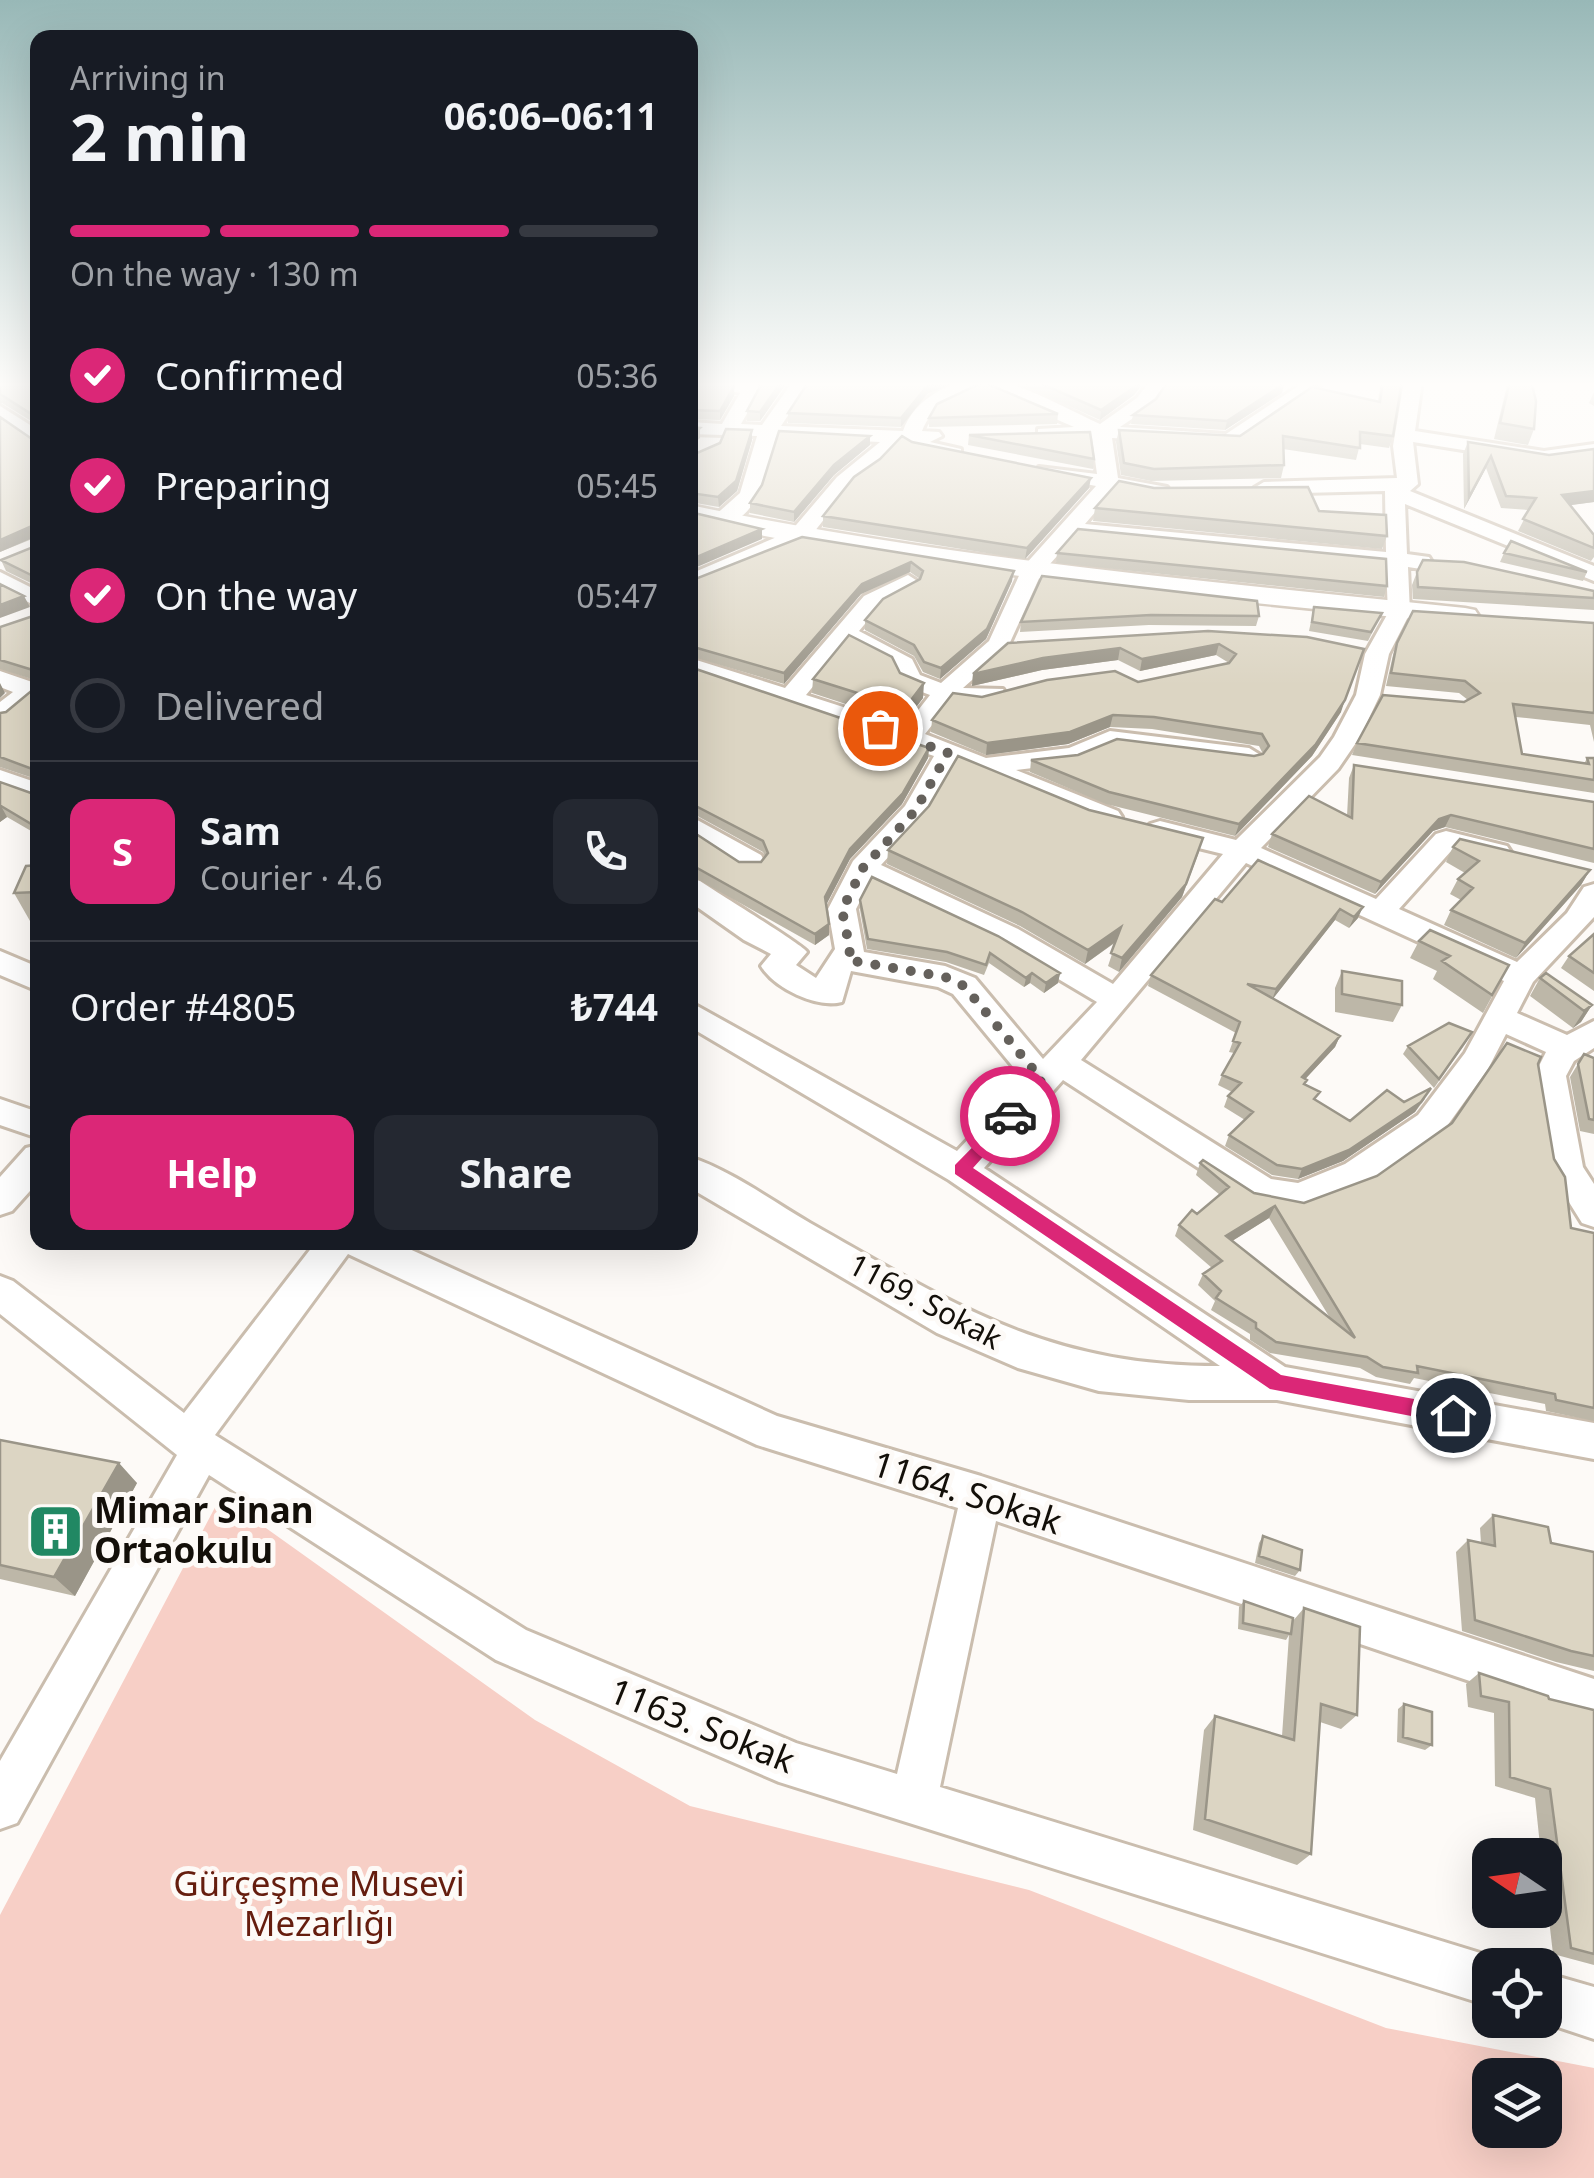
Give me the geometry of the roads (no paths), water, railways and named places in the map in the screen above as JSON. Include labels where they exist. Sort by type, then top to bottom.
[{"type":"street","points":[[723,518],[750,496],[754,483]]},
{"type":"street","points":[[698,579],[799,536],[843,483]]},
{"type":"street","points":[[1102,483],[1151,491],[1190,490]]},
{"type":"street","points":[[962,1170],[1117,1000],[1242,850],[1338,765],[1377,696],[1368,652],[1399,612],[1401,483]]},
{"type":"street","points":[[910,737],[944,693],[1008,643],[1030,572],[1109,484]]},
{"type":"street","points":[[1250,488],[1401,488],[1594,574]]},
{"type":"street","points":[[698,513],[799,536],[1030,572],[1399,612],[1491,618]]},
{"type":"street","points":[[1072,529],[1445,563]]},
{"type":"street","points":[[0,579],[30,607]]},
{"type":"street","points":[[789,699],[872,601],[908,582]]},
{"type":"street","points":[[1565,588],[1594,594]]},
{"type":"street","points":[[844,634],[904,664],[910,679],[944,693],[980,698],[1011,690]]},
{"type":"street","points":[[698,667],[910,737],[1097,814],[1242,850],[1526,972],[1578,1000]]},
{"type":"street","points":[[0,678],[30,690],[0,715]]},
{"type":"street","points":[[987,766],[1075,755],[1110,739],[1249,756]]},
{"type":"street","points":[[698,901],[792,952],[776,966],[804,985],[830,994],[831,976],[850,950],[842,910],[863,868],[915,811],[948,753]]},
{"type":"street","points":[[0,778],[30,784]]},
{"type":"street","points":[[698,830],[751,862]]},
{"type":"street","points":[[1380,912],[1446,840],[1520,858]]},
{"type":"street","points":[[863,868],[1008,936],[1117,1000]]},
{"type":"street","points":[[846,956],[848,960],[945,977],[964,986],[1050,1071],[1204,1150],[1262,1192],[1299,1197],[1358,1174],[1430,1124],[1477,1061],[1526,972],[1576,920],[1588,880]]},
{"type":"street","points":[[0,962],[30,976]]},
{"type":"street","points":[[698,1018],[962,1170],[1277,1383]]},
{"type":"street","points":[[1499,1018],[1581,1041],[1550,1076],[1594,1213]]},
{"type":"street","points":[[0,1112],[30,1122]]},
{"type":"street","points":[[0,1201],[30,1167]]},
{"type":"street","name":"1169. Sokak","points":[[698,1175],[950,1321],[1018,1351],[1100,1374],[1189,1383],[1277,1383],[1594,1441]]},
{"type":"street","points":[[0,1806],[196,1445],[331,1250]]},
{"type":"street","name":"1164. Sokak","points":[[374,1250],[772,1432],[980,1496],[1594,1702]]},
{"type":"street","name":"1163. Sokak","points":[[0,1292],[196,1445],[512,1645],[794,1766],[1472,1975]]},
{"type":"street","points":[[914,1802],[980,1496]]},
{"type":"street","points":[[1562,2003],[1594,2013]]},
{"type":"place","name":"Mimar Sinan Ortaokulu","points":[[55,1531]]},
{"type":"park label","name":"Gürçeşme Musevi Mezarlığı","points":[[319,1904]]}]
